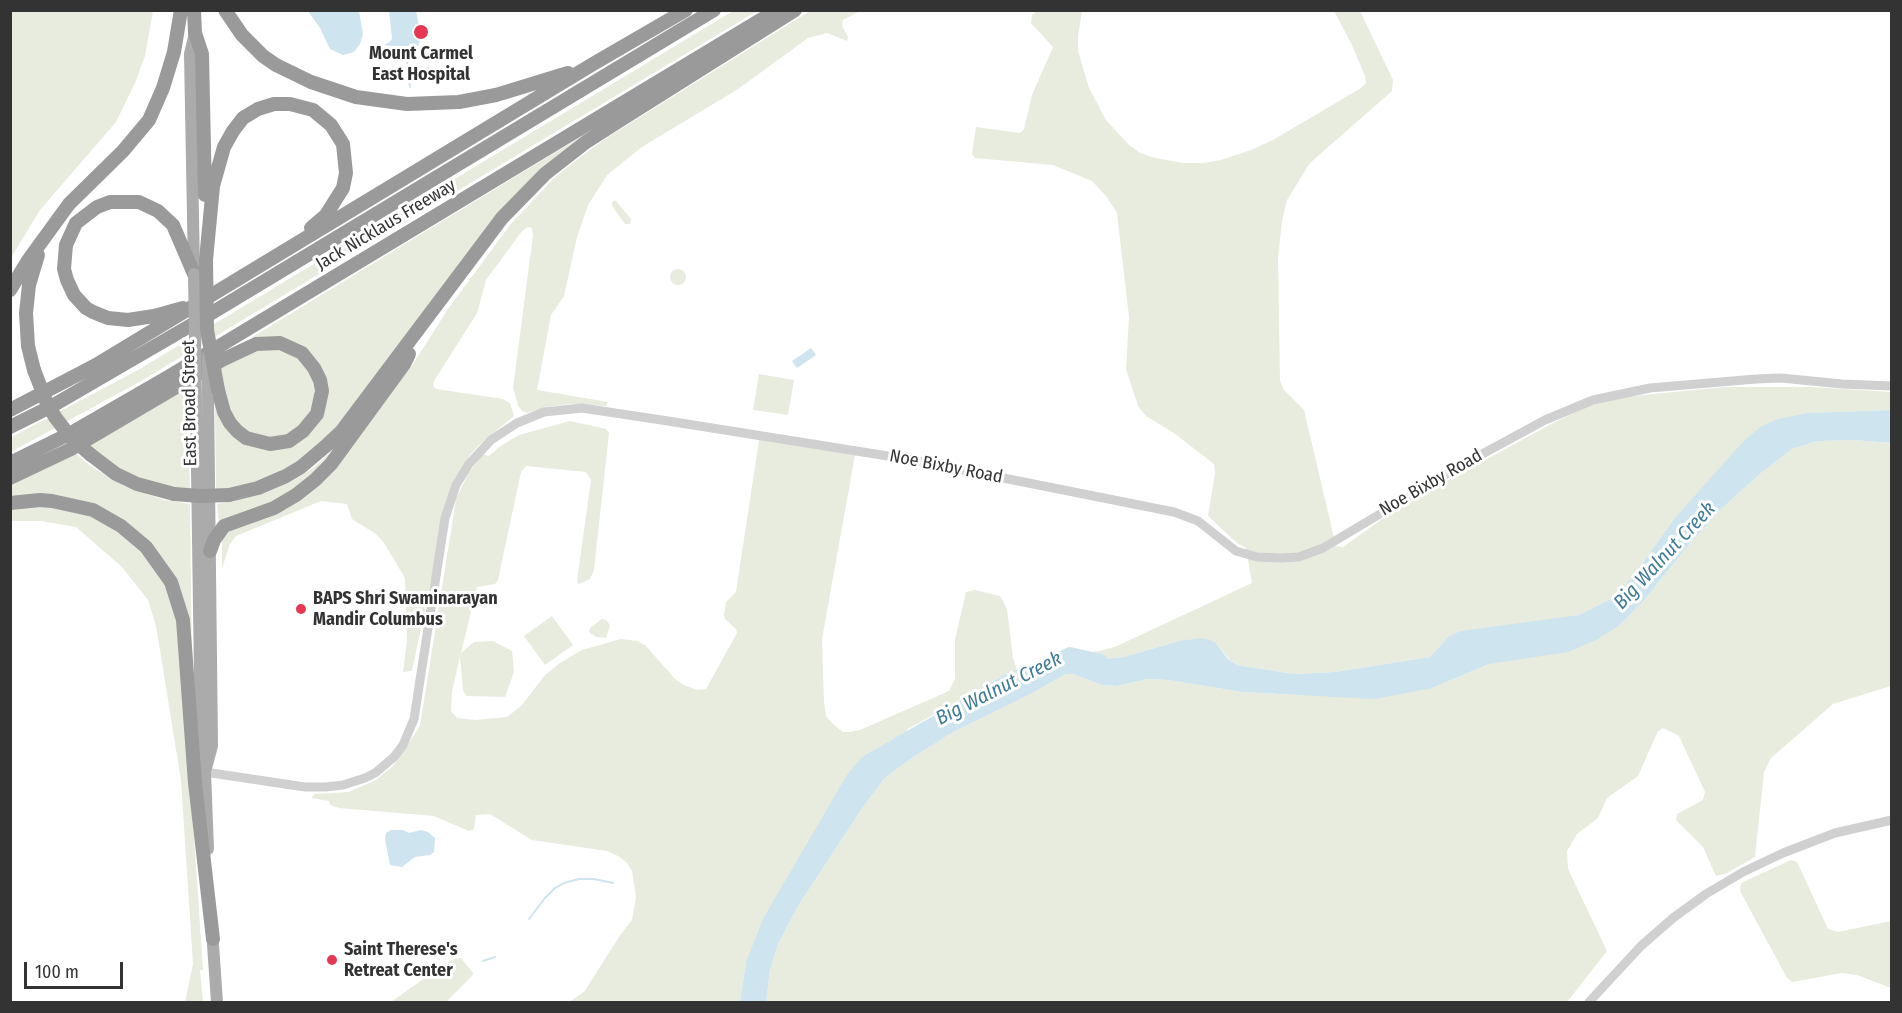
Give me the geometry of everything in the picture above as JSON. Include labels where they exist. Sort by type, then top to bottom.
[{"type":"highway","points":[[10,290],[69,204],[123,151],[149,120],[163,88],[174,52],[182,10]]},
{"type":"highway","name":"East Broad Street","points":[[10,478],[71,448],[222,360],[256,344],[269,342],[285,344],[302,353],[320,380],[322,392],[317,414],[303,431],[289,441],[270,444],[246,438],[237,431],[213,392],[207,330],[202,54],[195,33],[194,10]]},
{"type":"highway","points":[[225,10],[242,34],[263,56],[276,65],[333,90],[356,97],[392,103],[448,104],[496,95],[593,64]]},
{"type":"highway","points":[[10,410],[96,365],[686,10]]},
{"type":"highway","name":"Jack Nicklaus Freeway","points":[[10,427],[52,406],[200,320],[714,10]]},
{"type":"highway","name":"Jack Nicklaus Freeway","points":[[10,463],[71,433],[168,377],[777,10]]},
{"type":"highway","points":[[54,223],[33,270],[27,299],[26,329],[34,370],[46,401],[71,438],[116,474],[137,484],[174,494],[229,495],[258,488],[301,467],[341,432],[502,218],[545,174],[595,136],[795,10]]},
{"type":"highway","points":[[206,260],[213,186],[224,147],[238,124],[251,113],[274,104],[290,104],[313,110],[336,131],[345,151],[346,173],[339,196],[326,215],[273,258]]},
{"type":"highway","points":[[194,274],[172,225],[158,211],[139,202],[110,202],[97,207],[76,223],[66,245],[64,269],[74,295],[86,308],[101,316],[117,320],[140,319],[199,303]]},
{"type":"highway","points":[[210,551],[214,540],[224,526],[274,508],[315,480],[331,464],[404,364],[428,315]]},
{"type":"highway","points":[[10,401],[61,384]]},
{"type":"highway","points":[[10,503],[52,501],[93,510],[121,526],[146,546],[171,582],[183,620],[195,783],[213,939]]},
{"type":"main road","name":"East Broad Street","points":[[195,33],[190,54],[201,746],[205,772],[217,1002]]},
{"type":"main road","name":"East Broad Street","points":[[205,772],[212,746],[210,551],[213,392]]},
{"type":"street","name":"Noe Bixby Road","points":[[205,772],[306,787],[326,787],[354,783],[375,773],[394,757],[414,719],[445,518],[456,485],[469,464],[491,440],[510,426],[544,412],[582,408],[613,412],[913,460],[1110,499],[1187,516],[1198,521],[1236,551],[1257,557],[1281,558],[1299,557],[1323,548],[1472,459],[1545,420],[1593,400],[1650,388],[1756,378],[1892,386]]},
{"type":"street","points":[[1589,1002],[1641,946],[1673,918],[1706,894],[1749,868],[1783,852],[1835,833],[1892,820]]},
{"type":"shaded area","points":[[11,10],[153,11],[145,56],[116,122],[40,210],[11,258]]},
{"type":"shaded area","points":[[733,11],[757,11],[141,381],[11,452],[10,438],[138,370]]},
{"type":"shaded area","points":[[810,11],[860,11],[843,20],[842,26],[848,37],[847,41],[827,33],[808,38],[738,89],[642,147],[607,175],[588,205],[577,237],[564,296],[551,315],[537,390],[608,402],[606,406],[571,404],[547,407],[527,413],[522,411],[518,405],[513,388],[533,235],[532,228],[528,227],[522,231],[486,280],[477,313],[433,386],[436,389],[503,399],[510,403],[514,416],[470,455],[449,492],[412,671],[403,672],[407,641],[405,578],[376,534],[352,519],[347,504],[321,501],[236,536],[230,544],[222,568],[224,532],[282,508],[413,364],[448,309],[510,225],[554,178],[608,137]]},
{"type":"shaded area","points":[[1037,11],[1082,11],[1078,51],[1089,88],[1106,120],[1128,144],[1140,153],[1155,158],[1183,163],[1204,163],[1251,150],[1273,140],[1361,88],[1366,83],[1365,76],[1334,11],[1360,11],[1393,80],[1392,91],[1310,163],[1287,200],[1278,258],[1280,381],[1284,390],[1304,410],[1336,546],[1343,547],[1396,509],[1551,424],[1586,407],[1622,397],[1725,387],[1813,387],[1891,392],[1891,410],[1808,413],[1674,519],[1632,578],[1609,600],[1579,615],[1448,637],[1430,657],[1335,672],[1294,674],[1237,665],[1215,642],[1179,641],[1124,657],[1103,659],[1071,654],[1100,651],[1117,646],[1252,583],[1246,548],[1237,543],[1208,516],[1215,473],[1214,464],[1174,433],[1146,416],[1138,406],[1126,369],[1129,317],[1117,213],[1106,196],[1092,181],[1053,165],[975,158],[972,154],[976,127],[1020,133],[1024,129],[1032,95],[1053,47],[1031,23],[1032,15]]},
{"type":"shaded area","points":[[587,133],[561,155],[342,423],[304,459],[255,484],[216,490],[215,406],[220,415],[269,448],[322,411],[311,358],[252,339],[254,336]]},
{"type":"shaded area","points":[[615,200],[631,219],[630,224],[625,224],[612,206]]},
{"type":"shaded area","points":[[678,269],[686,277],[678,285],[670,277]]},
{"type":"shaded area","points":[[273,349],[290,354],[303,362],[313,381],[315,397],[311,411],[301,426],[288,435],[270,439],[247,433],[229,415],[220,367],[255,350]]},
{"type":"shaded area","points":[[759,374],[794,380],[788,415],[753,410]]},
{"type":"shaded area","points":[[187,386],[190,490],[146,481],[115,467],[87,446]]},
{"type":"shaded area","points":[[570,421],[606,429],[609,433],[594,570],[590,579],[579,584],[577,581],[591,480],[586,472],[526,466],[521,472],[498,580],[495,584],[477,587],[461,653],[474,642],[493,641],[512,651],[514,672],[505,697],[467,696],[463,691],[460,656],[452,692],[451,711],[457,718],[476,720],[507,717],[522,705],[545,675],[560,663],[582,650],[621,639],[637,641],[645,645],[676,680],[684,685],[697,690],[706,689],[737,633],[724,615],[726,602],[736,592],[759,440],[855,455],[822,639],[826,716],[843,732],[860,730],[949,691],[955,679],[955,640],[966,592],[975,590],[1000,596],[1007,609],[1013,658],[1017,670],[908,729],[746,962],[740,1002],[569,1002],[584,992],[632,920],[636,898],[632,871],[620,857],[607,851],[532,840],[490,814],[476,815],[474,829],[469,831],[434,816],[339,808],[330,805],[329,801],[311,798],[315,794],[349,792],[376,780],[394,765],[420,726],[456,499],[468,474],[483,454],[489,456],[519,435]]},
{"type":"shaded area","points":[[1853,440],[1891,443],[1891,686],[1833,704],[1771,758],[1764,772],[1755,857],[1727,873],[1716,876],[1703,847],[1676,820],[1677,814],[1703,800],[1705,792],[1679,736],[1663,728],[1658,731],[1638,776],[1607,798],[1598,818],[1577,834],[1567,851],[1568,869],[1607,951],[1567,1002],[766,1002],[770,970],[778,944],[798,906],[863,807],[884,779],[910,759],[955,731],[1066,674],[1073,674],[1102,685],[1117,686],[1148,679],[1168,680],[1242,692],[1297,695],[1432,688],[1489,664],[1620,625],[1646,598],[1721,509],[1761,473],[1792,449],[1817,441]]},
{"type":"shaded area","points":[[341,442],[331,458],[285,497],[219,524],[217,504],[259,495],[292,481],[312,469]]},
{"type":"shaded area","points":[[75,453],[89,465],[124,486],[164,500],[190,504],[192,670],[182,603],[117,519],[11,499],[11,484]]},
{"type":"shaded area","points":[[41,505],[83,511],[138,544],[165,581],[180,629],[203,970],[200,970],[203,1002],[185,1002],[193,964],[181,780],[156,626],[148,600],[122,567],[76,527],[41,521],[11,521],[11,507]]},
{"type":"shaded area","points":[[552,616],[573,645],[545,665],[524,636]]},
{"type":"shaded area","points":[[602,619],[610,625],[606,638],[596,637],[589,632],[590,628]]},
{"type":"shaded area","points":[[1791,860],[1797,862],[1828,929],[1838,932],[1891,921],[1891,988],[1857,975],[1842,973],[1792,982],[1787,978],[1740,891],[1741,883]]},
{"type":"shaded area","points":[[461,958],[473,973],[472,976],[446,1002],[391,1002],[443,965]]},
{"type":"water","points":[[308,11],[359,11],[363,34],[354,52],[343,55],[330,49],[320,28]]},
{"type":"water","points":[[389,11],[416,11],[421,36],[417,49],[384,45],[392,38]]},
{"type":"water","points":[[811,348],[816,355],[797,368],[792,361]]},
{"type":"water","points":[[1891,410],[1891,443],[1854,440],[1817,441],[1792,449],[1721,509],[1646,598],[1620,625],[1596,640],[1568,652],[1489,664],[1432,688],[1375,699],[1242,692],[1168,680],[1148,679],[1117,686],[1102,685],[1073,674],[1066,674],[955,731],[910,759],[884,779],[798,906],[778,944],[770,970],[766,1002],[740,1002],[746,962],[764,917],[847,775],[862,757],[1004,675],[1054,655],[1071,654],[1103,659],[1124,657],[1179,641],[1203,638],[1215,642],[1228,659],[1237,665],[1294,674],[1335,672],[1430,657],[1448,637],[1461,631],[1579,615],[1609,600],[1632,578],[1674,519],[1742,443],[1760,427],[1778,419],[1808,413]]},
{"type":"water","points":[[391,830],[403,830],[409,833],[421,830],[428,832],[435,838],[434,852],[430,855],[415,857],[402,867],[390,865],[385,839],[386,833]]},
{"type":"waterway","points":[[405,47],[410,87]]},
{"type":"waterway","name":"Big Walnut Creek","points":[[1053,661],[1070,653],[1101,660]]},
{"type":"waterway","points":[[529,919],[545,898],[564,883],[579,879],[613,883]]},
{"type":"waterway","points":[[483,961],[495,957]]},
{"type":"place","name":"Mount Carmel East Hospital","points":[[421,32]]},
{"type":"place","name":"BAPS Shri Swaminarayan Mandir Columbus","points":[[301,609]]},
{"type":"place","name":"Saint Therese's Retreat Center","points":[[332,960]]}]
